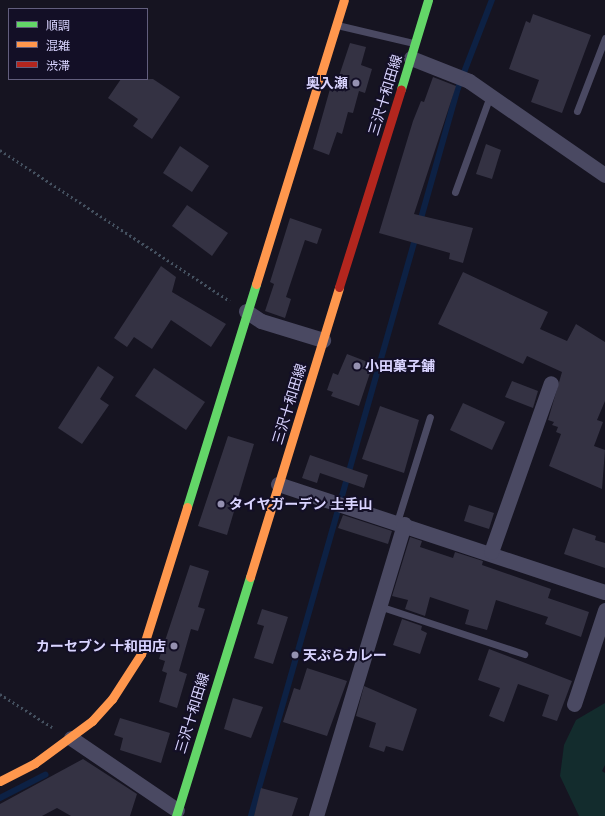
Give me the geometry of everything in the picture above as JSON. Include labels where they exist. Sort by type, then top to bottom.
[{"type":"street","points":[[0,781],[71,738],[112,700],[141,654],[246,311],[344,0]]},
{"type":"street","name":"三沢十和田線","points":[[176,813],[428,0]]},
{"type":"street","points":[[411,58],[469,81],[605,175]]},
{"type":"street","points":[[246,311],[261,321],[323,340]]},
{"type":"street","points":[[491,552],[551,383]]},
{"type":"street","points":[[278,484],[491,552],[605,592]]},
{"type":"street","points":[[316,816],[379,606],[401,523]]},
{"type":"street","points":[[574,704],[605,610]]},
{"type":"street","points":[[71,738],[176,813]]},
{"type":"lane","points":[[336,25],[415,43]]},
{"type":"lane","points":[[577,111],[605,38]]},
{"type":"lane","points":[[455,192],[490,96]]},
{"type":"lane","points":[[401,523],[430,416]]},
{"type":"lane","points":[[379,606],[524,654]]},
{"type":"path","points":[[0,150],[246,311]]},
{"type":"path","points":[[0,694],[71,738]]},
{"type":"green space","points":[[605,703],[605,765],[602,771],[605,773],[605,816],[579,816],[560,776],[564,745],[576,720]]},
{"type":"building","points":[[533,14],[591,35],[562,113],[531,102],[539,80],[509,69],[526,21],[530,23]]},
{"type":"building","points":[[350,43],[366,47],[361,65],[372,69],[365,93],[359,91],[353,113],[348,112],[342,134],[337,132],[329,155],[313,149],[330,89],[334,91]]},
{"type":"building","points":[[433,77],[456,86],[414,214],[473,228],[463,263],[449,259],[450,253],[379,233],[413,121],[421,101],[424,102]]},
{"type":"building","points":[[148,79],[153,79],[180,97],[152,139],[133,126],[138,119],[108,98],[120,80]]},
{"type":"building","points":[[486,144],[501,150],[492,179],[476,174]]},
{"type":"building","points":[[180,146],[209,166],[192,192],[163,173]]},
{"type":"building","points":[[187,205],[228,233],[212,256],[172,226]]},
{"type":"building","points":[[290,218],[322,229],[317,244],[305,240],[286,297],[291,299],[285,318],[265,311],[274,284],[270,282]]},
{"type":"building","points":[[161,266],[176,277],[172,292],[226,324],[211,347],[171,320],[152,349],[134,337],[127,347],[114,338]]},
{"type":"building","points":[[463,272],[548,312],[540,329],[567,341],[576,324],[605,342],[605,401],[597,420],[603,422],[594,446],[605,450],[602,489],[549,466],[561,434],[556,432],[558,427],[552,425],[554,422],[548,420],[562,372],[527,356],[523,364],[438,324]]},
{"type":"building","points":[[347,354],[373,364],[359,406],[331,396],[333,392],[327,390],[333,373],[338,375]]},
{"type":"building","points":[[98,366],[114,377],[100,399],[109,405],[82,444],[58,428]]},
{"type":"building","points":[[154,368],[205,402],[186,430],[135,396]]},
{"type":"building","points":[[512,381],[538,391],[533,408],[505,397]]},
{"type":"building","points":[[463,403],[505,422],[492,450],[450,430]]},
{"type":"building","points":[[380,406],[419,420],[404,473],[362,459]]},
{"type":"building","points":[[228,436],[254,444],[227,535],[198,526]]},
{"type":"building","points":[[310,455],[368,475],[364,488],[320,473],[317,483],[302,478]]},
{"type":"building","points":[[469,505],[494,513],[489,529],[464,521]]},
{"type":"building","points":[[343,515],[392,531],[388,544],[338,528]]},
{"type":"building","points":[[573,528],[596,536],[595,540],[605,543],[605,568],[564,554]]},
{"type":"building","points":[[410,537],[422,541],[420,547],[453,558],[455,552],[483,561],[482,565],[551,589],[548,598],[589,612],[581,637],[545,624],[548,617],[496,600],[487,630],[465,624],[469,610],[430,597],[425,616],[405,609],[408,600],[392,596]]},
{"type":"building","points":[[190,565],[209,571],[198,607],[205,609],[198,631],[191,629],[179,671],[187,674],[177,708],[159,702],[167,673],[162,671],[165,661],[159,659]]},
{"type":"building","points":[[262,609],[288,617],[273,664],[254,658],[264,626],[257,624]]},
{"type":"building","points":[[402,619],[422,626],[421,630],[427,633],[420,654],[393,645]]},
{"type":"building","points":[[489,649],[572,681],[557,721],[542,716],[549,695],[518,684],[504,722],[489,716],[500,688],[478,680]]},
{"type":"building","points":[[307,668],[347,681],[327,736],[283,722],[294,688],[300,690]]},
{"type":"building","points":[[364,686],[417,709],[403,751],[386,746],[384,752],[369,747],[376,723],[356,716]]},
{"type":"building","points":[[233,698],[263,707],[251,738],[224,729]]},
{"type":"building","points":[[120,718],[170,733],[161,763],[120,750],[123,738],[114,735]]},
{"type":"building","points":[[83,759],[137,794],[130,816],[71,816],[57,808],[42,816],[0,816],[0,804]]},
{"type":"building","points":[[261,788],[298,798],[292,816],[254,816]]},
{"type":"waterway","points":[[420,222],[458,88],[492,0]]},
{"type":"waterway","points":[[251,816],[416,236]]},
{"type":"waterway","points":[[0,798],[45,775]]},
{"type":"traffic: fast","points":[[401,89],[428,0]]},
{"type":"traffic: fast","points":[[187,507],[256,284]]},
{"type":"traffic: fast","points":[[176,816],[250,577]]},
{"type":"traffic: slow","points":[[256,284],[344,0]]},
{"type":"traffic: slow","points":[[250,577],[339,287]]},
{"type":"traffic: slow","points":[[0,781],[35,763],[92,721],[112,699],[141,654],[187,507]]},
{"type":"traffic: jam","points":[[339,287],[401,89]]},
{"type":"place","name":"奥入瀬","points":[[356,83]]},
{"type":"place","name":"小田菓子舗","points":[[357,366]]},
{"type":"place","name":"タイヤガーデン 土手山","points":[[221,504]]},
{"type":"place","name":"カーセブン 十和田店","points":[[174,646]]},
{"type":"place","name":"天ぷらカレー","points":[[295,655]]}]
